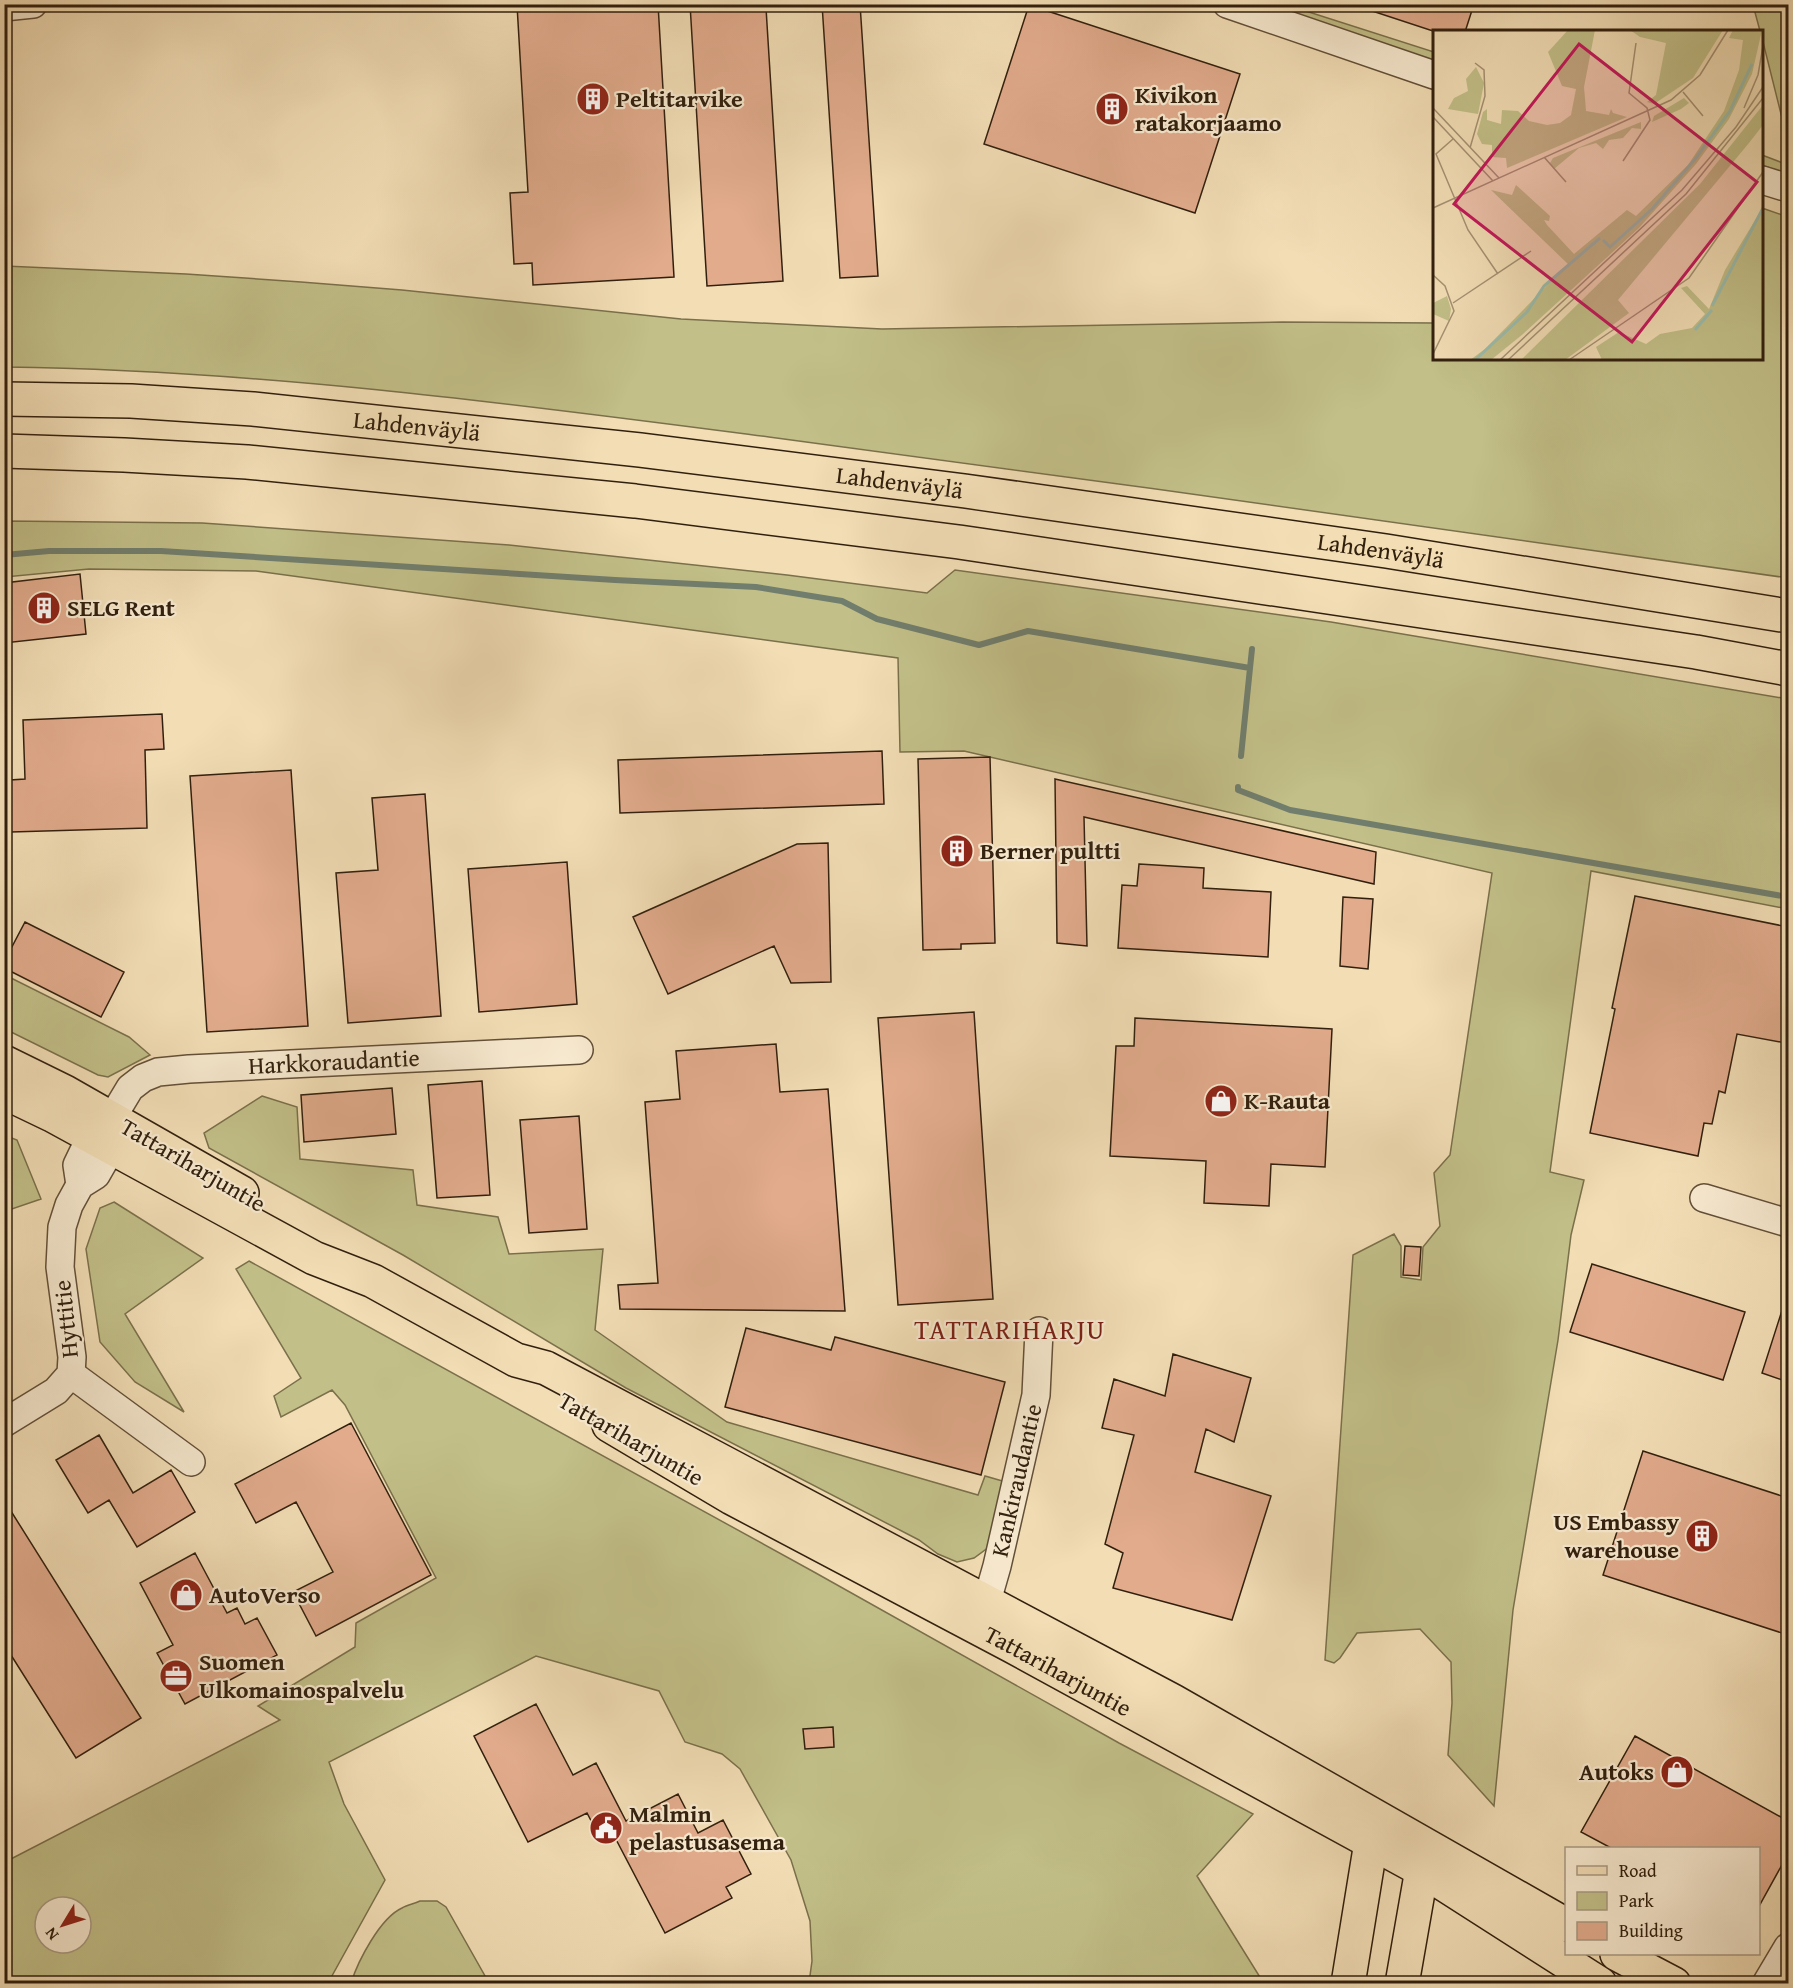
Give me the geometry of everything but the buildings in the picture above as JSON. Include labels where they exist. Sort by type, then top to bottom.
[{"type":"main road","name":"Lahdenväylä","points":[[4,399],[131,401],[253,409],[616,447],[965,491],[1386,551],[1788,616]]},
{"type":"main road","points":[[4,451],[236,461],[635,501],[959,542],[1696,652],[1788,669]]},
{"type":"main road","name":"Tattariharjuntie","points":[[4,1062],[65,1092],[105,1134]]},
{"type":"main road","name":"Tattariharjuntie","points":[[4,1092],[105,1134],[326,1242],[373,1281],[516,1360],[546,1368],[983,1616],[1173,1701],[1373,1830],[1565,1925]]},
{"type":"main road","points":[[1348,1983],[1373,1830]]},
{"type":"main road","points":[[1402,1983],[1424,1857]]},
{"type":"main road","name":"Tattariharjuntie","points":[[1424,1857],[1600,1983]]},
{"type":"main road","points":[[1621,1955],[1674,1983]]},
{"type":"street","points":[[4,7],[33,4]]},
{"type":"street","points":[[1227,4],[1433,75]]},
{"type":"street","points":[[1763,181],[1788,188]]},
{"type":"street","name":"Harkkoraudantie","points":[[105,1134],[130,1088],[143,1078],[158,1072],[189,1068],[579,1050]]},
{"type":"street","name":"Hyttitie","points":[[4,1423],[56,1391],[71,1374],[72,1357],[60,1267],[62,1227],[69,1205],[80,1185],[77,1165],[105,1134]]},
{"type":"street","points":[[1704,1198],[1788,1223]]},
{"type":"street","name":"Kankiraudantie","points":[[983,1616],[997,1566],[1036,1395],[1039,1331]]},
{"type":"street","points":[[71,1374],[191,1462]]},
{"type":"street","points":[[1766,1983],[1788,1947]]},
{"type":"green space","points":[[1256,5],[1287,5],[1433,52],[1433,62]]},
{"type":"green space","points":[[1753,5],[1788,5],[1788,142],[1763,42],[1763,30],[1760,30]]},
{"type":"green space","points":[[1763,155],[1788,165],[1788,175],[1763,165]]},
{"type":"green space","points":[[1763,208],[1788,217],[1788,578],[1024,471],[483,401],[196,375],[5,367],[5,266],[301,282],[402,290],[681,319],[882,329],[1282,322],[1433,323],[1433,360],[1763,360]]},
{"type":"green space","points":[[5,521],[202,523],[509,545],[787,575],[927,593],[955,570],[1331,622],[1788,699],[1788,909],[1591,871],[1550,1172],[1584,1180],[1571,1235],[1558,1340],[1513,1610],[1494,1806],[1448,1755],[1452,1703],[1451,1662],[1420,1629],[1357,1633],[1340,1658],[1334,1663],[1325,1660],[1353,1255],[1394,1234],[1401,1246],[1401,1277],[1421,1280],[1423,1247],[1440,1226],[1434,1173],[1450,1155],[1492,873],[964,751],[900,752],[898,658],[256,571],[89,569],[5,577]]},
{"type":"green space","points":[[5,975],[129,1037],[150,1055],[108,1077],[98,1075],[5,1029]]},
{"type":"green space","points":[[262,1096],[297,1107],[300,1159],[413,1170],[417,1205],[498,1217],[509,1254],[603,1249],[595,1330],[727,1422],[978,1495],[985,1476],[1006,1482],[989,1547],[974,1558],[957,1562],[938,1554],[919,1540],[626,1388],[403,1255],[209,1148],[204,1133]]},
{"type":"green space","points":[[4,1135],[17,1140],[41,1199],[9,1210],[5,1207]]},
{"type":"green space","points":[[114,1202],[203,1258],[125,1314],[184,1412],[135,1382],[100,1342],[86,1249],[100,1208]]},
{"type":"green space","points":[[249,1261],[1119,1743],[1253,1814],[1197,1876],[1263,1982],[809,1983],[812,1961],[810,1921],[791,1860],[740,1769],[722,1754],[685,1742],[659,1691],[536,1656],[329,1762],[344,1804],[385,1880],[328,1983],[5,1984],[5,1862],[280,1720],[258,1706],[355,1647],[356,1623],[436,1578],[345,1405],[332,1390],[281,1417],[274,1396],[301,1378],[236,1269]]},
{"type":"green space","points":[[420,1901],[437,1901],[446,1907],[489,1983],[351,1983],[364,1952],[378,1930],[394,1913]]},
{"type":"waterway","points":[[4,555],[49,551],[161,551],[756,587],[842,601],[877,619],[979,645],[1028,631],[1250,668],[1241,756]]},
{"type":"waterway","points":[[1250,668],[1252,649]]},
{"type":"waterway","points":[[1238,787],[1238,790],[1290,810],[1788,897]]},
{"type":"place","name":"Peltitarvike","points":[[593,99]]},
{"type":"place","name":"Kivikon ratakorjaamo","points":[[1112,109]]},
{"type":"place","name":"SELG Rent","points":[[44,608]]},
{"type":"place","name":"Berner pultti","points":[[957,851]]},
{"type":"place","name":"K-Rauta","points":[[1221,1101]]},
{"type":"place","name":"US Embassy warehouse","points":[[1702,1536]]},
{"type":"place","name":"AutoVerso","points":[[186,1595]]},
{"type":"place","name":"Suomen Ulkomainospalvelu","points":[[176,1676]]},
{"type":"place","name":"Autoks","points":[[1677,1772]]},
{"type":"place","name":"Malmin pelastusasema","points":[[606,1828]]},
{"type":"district","name":"TATTARIHARJU","points":[[1010,1330]]}]
